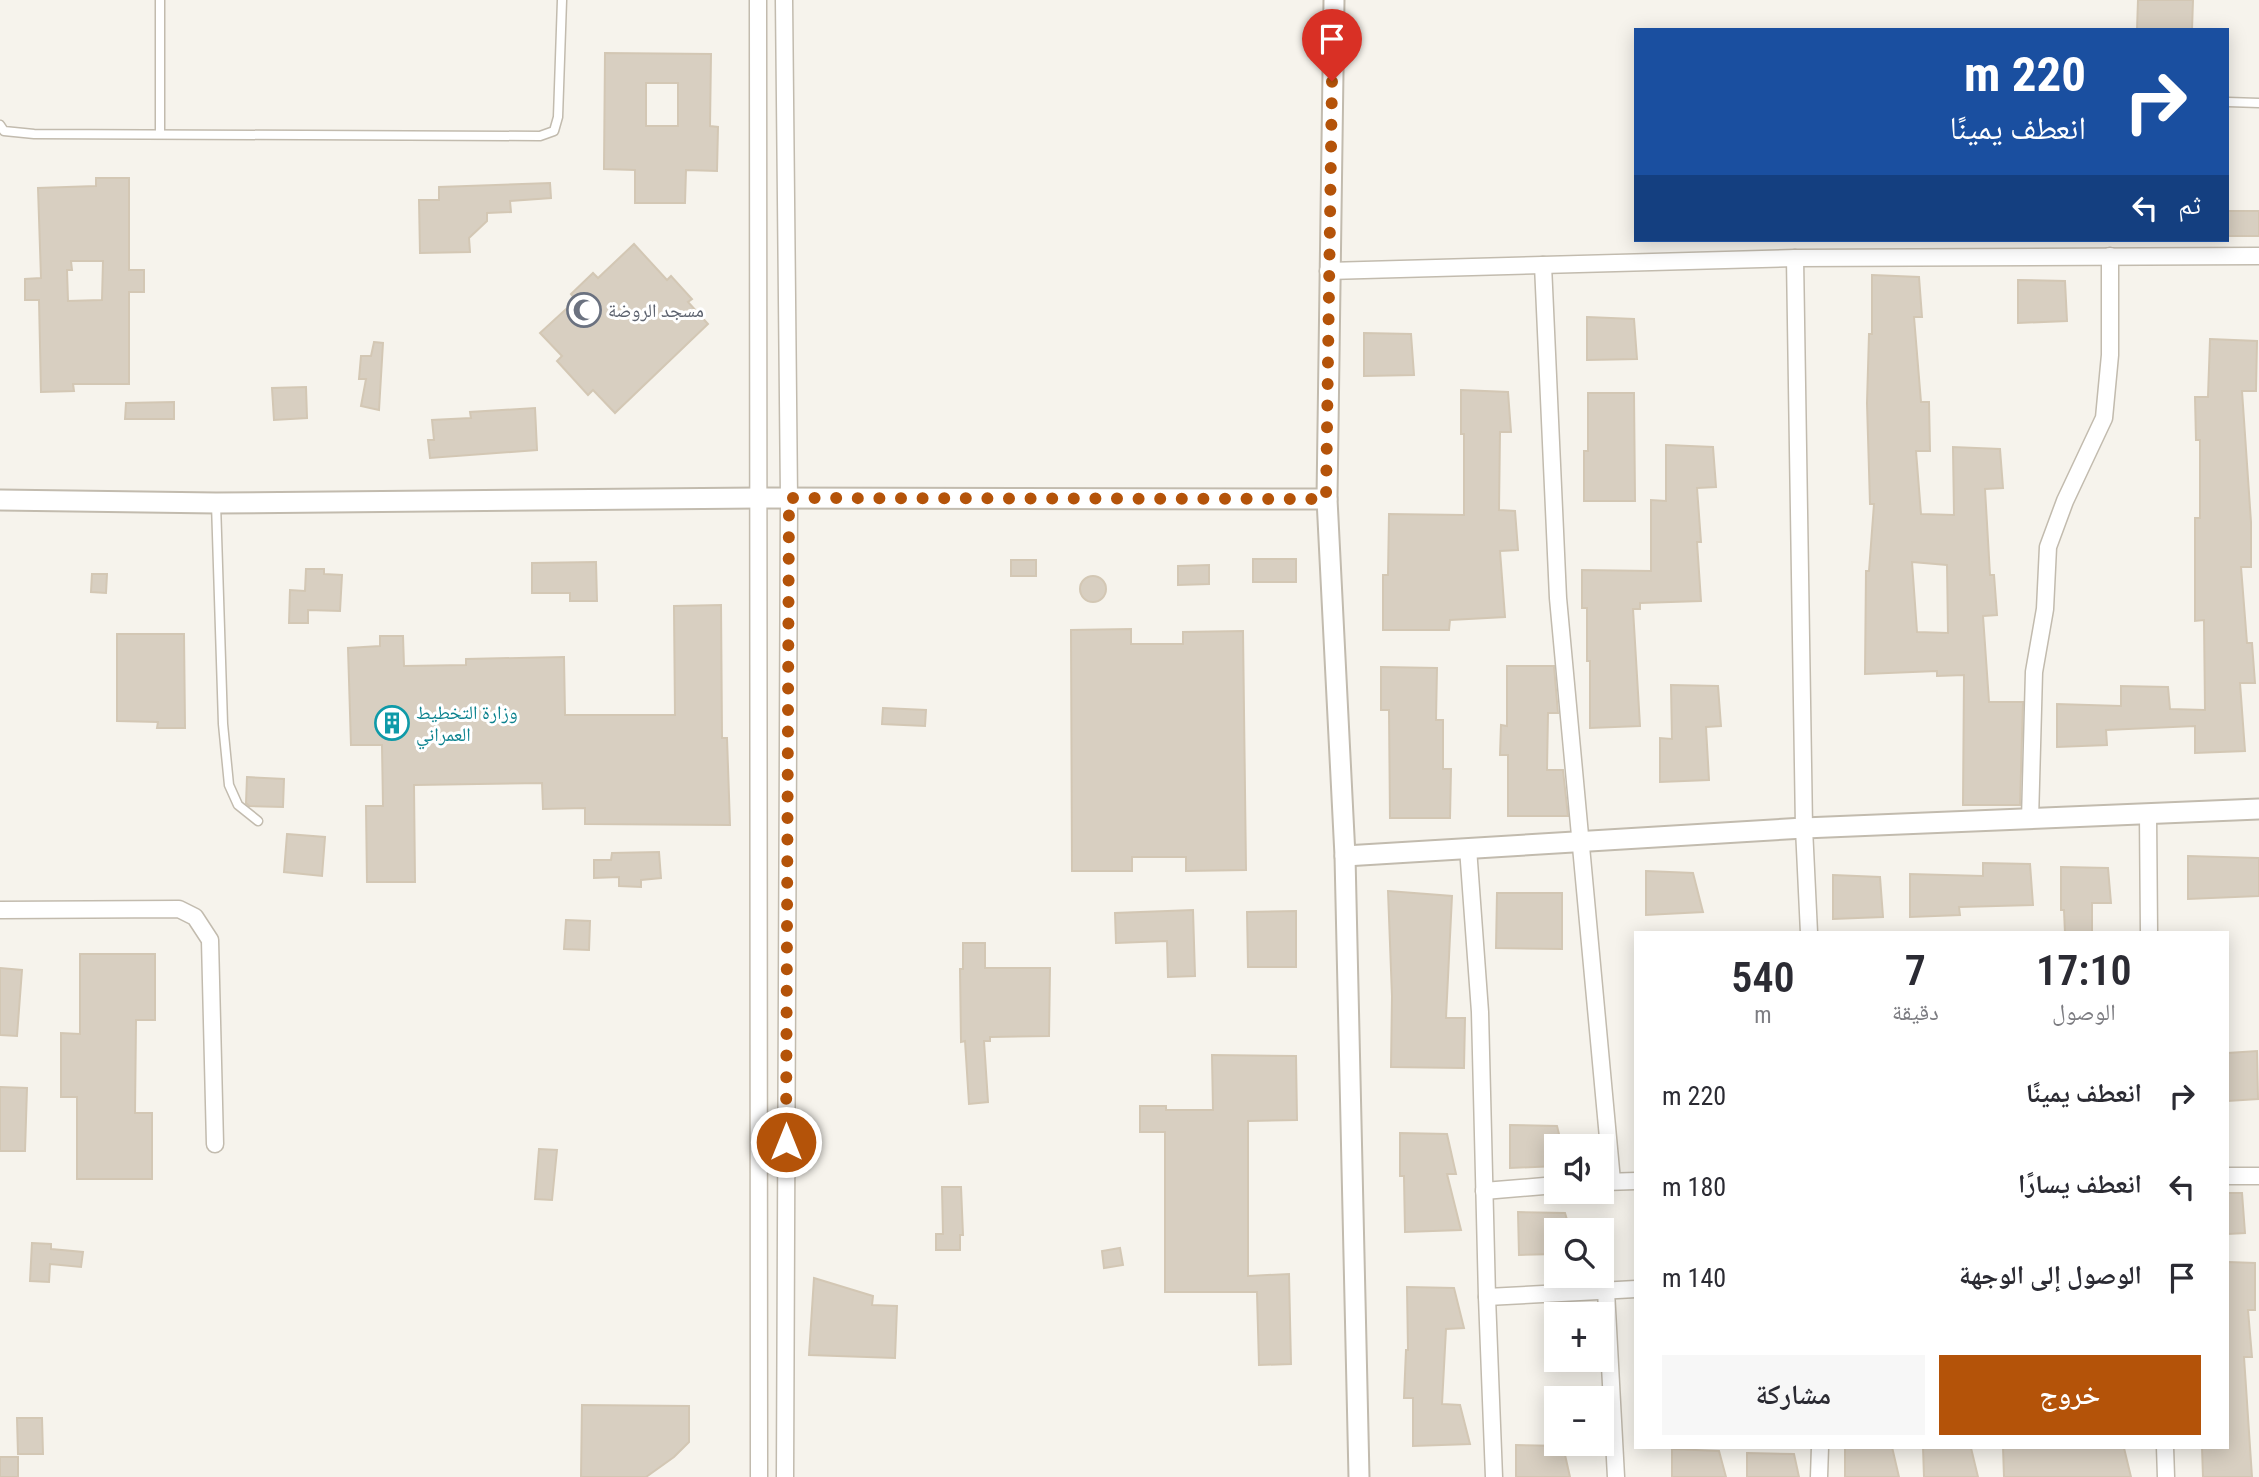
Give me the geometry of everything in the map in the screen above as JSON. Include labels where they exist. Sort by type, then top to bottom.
[{"type":"street","points":[[758,0],[759,1477]]},
{"type":"street","points":[[785,0],[789,498],[785,1477]]},
{"type":"street","points":[[1334,0],[1326,499],[1345,856],[1359,1477]]},
{"type":"street","points":[[1328,271],[1795,258],[2259,256]]},
{"type":"street","points":[[2030,820],[2034,672],[2045,609],[2048,547],[2065,501],[2104,418],[2110,355],[2110,257]]},
{"type":"street","points":[[1795,258],[1804,828],[1809,931]]},
{"type":"street","points":[[1543,265],[1558,598],[1582,841],[1603,1134]]},
{"type":"street","points":[[0,500],[216,503],[758,498],[1326,499]]},
{"type":"street","points":[[1345,856],[1804,828],[2259,809]]},
{"type":"street","points":[[2148,814],[2149,931]]},
{"type":"street","points":[[1468,848],[1480,1012],[1494,1477]]},
{"type":"street","points":[[0,910],[179,909],[195,917],[210,940],[215,1144]]},
{"type":"street","points":[[2229,1176],[2259,1175]]},
{"type":"street","points":[[1614,1181],[1634,1181]]},
{"type":"street","points":[[1484,1191],[1544,1186]]},
{"type":"street","points":[[1487,1297],[1634,1289]]},
{"type":"street","points":[[1606,1291],[1616,1477]]},
{"type":"street","points":[[1819,1449],[1819,1477]]},
{"type":"street","points":[[2165,1449],[2166,1477]]},
{"type":"lane","points":[[160,0],[160,134]]},
{"type":"lane","points":[[0,125],[4,131],[34,134],[540,136],[554,131],[558,117],[562,0]]},
{"type":"lane","points":[[2229,103],[2259,103]]},
{"type":"lane","points":[[216,503],[223,724],[229,785],[238,805],[258,821]]},
{"type":"building","points":[[2138,0],[2193,0],[2192,28],[2137,28]]},
{"type":"building","points":[[605,53],[711,54],[710,126],[718,127],[717,171],[686,170],[685,203],[635,203],[635,170],[604,169]],"holes":[[[646,83],[678,83],[678,126],[646,126]]]},
{"type":"building","points":[[96,178],[129,178],[129,270],[144,270],[144,292],[129,292],[129,384],[73,384],[74,391],[41,392],[39,300],[25,300],[25,279],[41,278],[38,188],[96,186]],"holes":[[[71,261],[103,261],[102,300],[68,301],[67,270],[72,270]]]},
{"type":"building","points":[[550,183],[551,198],[510,201],[511,212],[487,213],[487,221],[469,238],[470,252],[420,253],[419,200],[439,200],[439,187]]},
{"type":"building","points":[[2229,211],[2259,211],[2259,236],[2229,236]]},
{"type":"building","points":[[634,244],[667,280],[671,276],[692,299],[688,302],[708,324],[615,413],[593,390],[588,395],[557,361],[562,356],[540,333],[576,300],[571,294],[593,273],[598,278]]},
{"type":"building","points":[[1872,275],[1919,277],[1922,317],[1914,317],[1921,402],[1929,402],[1930,451],[1916,451],[1921,514],[1954,515],[1953,447],[2000,449],[2003,488],[1985,489],[1990,575],[1994,575],[1997,615],[1983,616],[1989,702],[2023,702],[2020,805],[1963,805],[1964,675],[1937,676],[1937,671],[1865,674],[1866,571],[1869,571],[1874,504],[1870,504],[1867,403],[1869,334],[1872,334]],"holes":[[[1912,562],[1947,565],[1948,633],[1917,632]]]},
{"type":"building","points":[[2018,280],[2065,281],[2067,321],[2018,323]]},
{"type":"building","points":[[1587,317],[1634,319],[1637,359],[1587,360]]},
{"type":"building","points":[[1364,333],[1411,334],[1414,375],[1364,376]]},
{"type":"building","points":[[2210,339],[2257,341],[2256,391],[2242,391],[2251,522],[2251,567],[2241,567],[2247,643],[2252,643],[2255,683],[2240,683],[2245,751],[2195,753],[2195,726],[2106,730],[2107,745],[2057,747],[2057,704],[2121,706],[2121,686],[2168,687],[2170,709],[2205,710],[2204,620],[2195,621],[2195,518],[2200,518],[2200,440],[2196,440],[2195,397],[2208,397]]},
{"type":"building","points":[[374,342],[383,343],[379,410],[361,406],[366,379],[359,379],[361,356],[371,356]]},
{"type":"building","points":[[306,387],[307,418],[274,420],[272,388]]},
{"type":"building","points":[[1461,390],[1508,392],[1511,432],[1500,432],[1499,510],[1515,511],[1518,550],[1500,551],[1505,617],[1450,620],[1449,630],[1383,630],[1383,575],[1388,575],[1389,514],[1464,515]]},
{"type":"building","points":[[1588,393],[1634,393],[1635,501],[1584,501],[1584,451],[1588,451]]},
{"type":"building","points":[[174,402],[174,419],[125,419],[126,403]]},
{"type":"building","points":[[535,408],[537,450],[430,458],[428,440],[434,440],[432,420],[471,418],[470,412]]},
{"type":"building","points":[[1666,445],[1713,447],[1716,487],[1697,488],[1701,601],[1640,603],[1640,609],[1633,609],[1640,726],[1590,728],[1590,661],[1587,661],[1587,608],[1582,608],[1582,570],[1651,571],[1651,500],[1666,501]]},
{"type":"building","points":[[1253,559],[1296,559],[1296,582],[1253,582]]},
{"type":"building","points":[[1011,560],[1036,560],[1036,576],[1011,576]]},
{"type":"building","points":[[596,562],[597,601],[570,601],[570,593],[532,593],[532,563]]},
{"type":"building","points":[[1209,565],[1209,584],[1178,585],[1178,566]]},
{"type":"building","points":[[306,569],[324,569],[324,574],[342,575],[340,611],[308,610],[308,623],[289,623],[290,590],[305,591]]},
{"type":"building","points":[[92,574],[107,574],[106,593],[91,592]]},
{"type":"building","points":[[1093,576],[1102,580],[1106,589],[1102,598],[1093,602],[1084,598],[1080,589],[1084,580]]},
{"type":"building","points":[[721,605],[722,738],[727,738],[730,825],[585,824],[585,808],[543,809],[542,783],[414,785],[415,882],[367,882],[366,806],[383,806],[382,745],[351,745],[348,648],[380,646],[380,636],[403,636],[404,666],[466,665],[466,659],[564,657],[565,715],[675,715],[674,606]]},
{"type":"building","points":[[1131,629],[1131,644],[1183,644],[1183,632],[1243,631],[1246,870],[1186,871],[1186,857],[1132,857],[1132,871],[1072,871],[1071,630]]},
{"type":"building","points":[[117,634],[184,634],[185,728],[157,728],[158,722],[117,721]]},
{"type":"building","points":[[1507,666],[1554,666],[1558,713],[1548,713],[1547,770],[1563,770],[1568,816],[1508,816],[1508,755],[1500,755],[1501,725],[1507,726]]},
{"type":"building","points":[[1381,667],[1437,668],[1436,720],[1443,720],[1443,769],[1451,769],[1450,818],[1390,818],[1389,710],[1381,710]]},
{"type":"building","points":[[1671,685],[1718,686],[1721,726],[1706,727],[1709,780],[1660,782],[1660,738],[1672,739]]},
{"type":"building","points":[[883,708],[926,710],[925,726],[882,724]]},
{"type":"building","points":[[247,777],[284,779],[283,807],[249,806],[246,803]]},
{"type":"building","points":[[287,834],[325,837],[322,876],[284,872]]},
{"type":"building","points":[[659,852],[661,878],[641,880],[641,887],[619,886],[619,877],[594,878],[594,860],[611,860],[612,853]]},
{"type":"building","points":[[2188,856],[2259,858],[2259,896],[2188,899]]},
{"type":"building","points":[[1983,863],[2030,864],[2033,905],[1959,907],[1960,915],[1910,917],[1910,874],[1983,876]]},
{"type":"building","points":[[2061,867],[2108,868],[2111,903],[2092,903],[2092,931],[2065,931],[2064,910],[2061,910]]},
{"type":"building","points":[[1646,871],[1693,873],[1703,912],[1646,915]]},
{"type":"building","points":[[1833,875],[1880,877],[1883,917],[1833,919]]},
{"type":"building","points":[[1388,891],[1452,896],[1446,1018],[1465,1018],[1464,1068],[1391,1067],[1392,996]]},
{"type":"building","points":[[1497,893],[1562,893],[1562,949],[1496,948]]},
{"type":"building","points":[[1193,910],[1195,976],[1168,977],[1167,941],[1116,943],[1115,913]]},
{"type":"building","points":[[1296,911],[1296,967],[1248,967],[1247,912]]},
{"type":"building","points":[[566,920],[590,921],[589,950],[564,949]]},
{"type":"building","points":[[963,943],[985,943],[985,968],[1050,968],[1049,1036],[990,1037],[990,1041],[984,1041],[988,1102],[969,1104],[965,1041],[961,1042],[960,969],[963,969]]},
{"type":"building","points":[[80,954],[155,954],[155,1020],[136,1020],[135,1113],[152,1113],[152,1179],[77,1179],[77,1097],[61,1097],[61,1033],[80,1034]]},
{"type":"building","points":[[0,968],[22,970],[17,1036],[0,1035]]},
{"type":"building","points":[[2257,1051],[2258,1099],[2229,1101],[2229,1053]]},
{"type":"building","points":[[1212,1055],[1296,1056],[1297,1120],[1248,1121],[1248,1276],[1289,1274],[1291,1364],[1259,1365],[1257,1292],[1165,1292],[1165,1132],[1140,1132],[1140,1106],[1166,1106],[1166,1110],[1213,1110]]},
{"type":"building","points":[[0,1087],[27,1088],[25,1151],[0,1151]]},
{"type":"building","points":[[1510,1125],[1557,1126],[1559,1134],[1544,1134],[1544,1167],[1510,1168]]},
{"type":"building","points":[[1400,1133],[1447,1134],[1456,1174],[1447,1174],[1461,1230],[1405,1232],[1404,1176],[1400,1176]]},
{"type":"building","points":[[539,1149],[557,1150],[552,1200],[535,1199]]},
{"type":"building","points":[[942,1187],[961,1187],[963,1235],[960,1235],[960,1250],[936,1250],[936,1234],[943,1234]]},
{"type":"building","points":[[2229,1193],[2242,1193],[2245,1233],[2229,1234]]},
{"type":"building","points":[[1518,1212],[1565,1213],[1566,1218],[1544,1218],[1544,1254],[1519,1255]]},
{"type":"building","points":[[32,1243],[51,1244],[51,1249],[83,1252],[81,1267],[50,1264],[49,1282],[30,1281]]},
{"type":"building","points":[[1120,1248],[1123,1265],[1104,1268],[1102,1251]]},
{"type":"building","points":[[2229,1262],[2255,1263],[2255,1310],[2248,1310],[2252,1357],[2244,1357],[2252,1477],[2203,1477],[2202,1449],[2229,1449]]},
{"type":"building","points":[[814,1278],[873,1296],[872,1305],[897,1306],[895,1358],[809,1355]]},
{"type":"building","points":[[1407,1287],[1454,1288],[1464,1328],[1446,1329],[1442,1404],[1460,1405],[1470,1444],[1413,1446],[1413,1398],[1404,1398],[1408,1350]]},
{"type":"building","points":[[582,1405],[689,1406],[689,1442],[674,1457],[646,1477],[581,1477]]},
{"type":"building","points":[[17,1418],[42,1418],[43,1454],[18,1454]]},
{"type":"building","points":[[1516,1445],[1544,1446],[1544,1456],[1565,1456],[1570,1477],[1516,1477]]},
{"type":"building","points":[[1672,1449],[1719,1451],[1726,1477],[1672,1477]]},
{"type":"building","points":[[1845,1449],[1892,1449],[1899,1477],[1845,1477]]},
{"type":"building","points":[[1923,1449],[1971,1449],[1978,1477],[1924,1477]]},
{"type":"building","points":[[2003,1449],[2124,1449],[2131,1477],[2004,1477]]},
{"type":"building","points":[[1747,1453],[1794,1454],[1799,1477],[1747,1477]]},
{"type":"building","points":[[0,1457],[18,1457],[18,1477],[0,1477]]},
{"type":"place","name":"مسجد الروضة","points":[[584,310]]},
{"type":"place","name":"وزارة التخطيط العمراني","points":[[392,723]]},
{"type":"route","points":[[786,1142],[789,498],[1326,499],[1332,81]]}]
